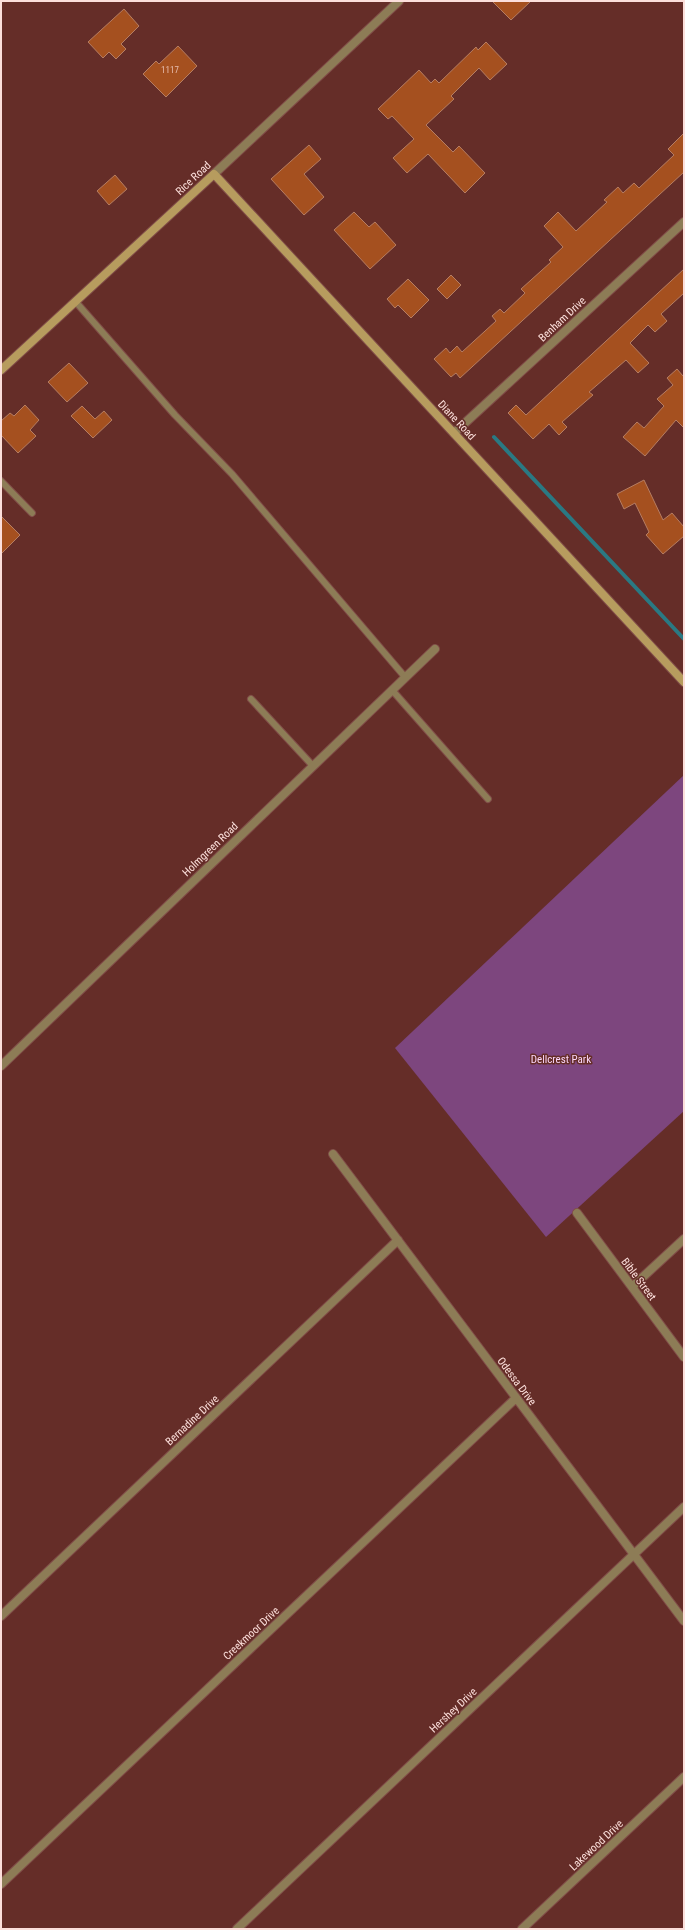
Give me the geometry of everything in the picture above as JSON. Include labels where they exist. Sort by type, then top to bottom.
[{"type":"street","name":"Rice Road","points":[[1,370],[399,1]]},
{"type":"street","name":"Diane Road","points":[[214,174],[684,682]]},
{"type":"street","name":"Benham Drive","points":[[454,433],[684,222]]},
{"type":"street","name":"Holmgreen Road","points":[[1,1066],[435,649]]},
{"type":"street","name":"Odessa Drive","points":[[333,1154],[684,1621]]},
{"type":"street","name":"Bible Street","points":[[577,1213],[684,1357]]},
{"type":"street","points":[[632,1288],[684,1239]]},
{"type":"street","name":"Bernadine Drive","points":[[1,1616],[398,1240]]},
{"type":"street","name":"Creekmoor Drive","points":[[1,1884],[516,1398]]},
{"type":"street","name":"Hershey Drive","points":[[238,1929],[684,1507]]},
{"type":"street","name":"Lakewood Drive","points":[[522,1929],[684,1777]]},
{"type":"lane","points":[[75,302],[175,415],[232,474],[406,677]]},
{"type":"lane","points":[[1,481],[32,513]]},
{"type":"lane","points":[[392,690],[488,799]]},
{"type":"lane","points":[[251,699],[313,766]]},
{"type":"green space","name":"Dellcrest Park","points":[[684,775],[684,1111],[546,1237],[395,1048]]},
{"type":"building","points":[[492,1],[531,1],[511,20]]},
{"type":"building","points":[[124,9],[139,26],[121,44],[126,49],[116,59],[109,52],[103,58],[88,42]]},
{"type":"building","points":[[486,42],[507,64],[490,80],[479,68],[451,96],[454,99],[426,125],[453,152],[459,146],[485,173],[465,193],[428,154],[407,173],[393,158],[414,139],[392,116],[388,119],[378,109],[419,70],[431,83],[435,79],[439,83],[476,47],[478,50]]},
{"type":"building","points":[[178,46],[197,66],[166,97],[143,74],[156,61],[159,64]]},
{"type":"building","points":[[684,133],[684,172],[460,378],[456,373],[451,377],[434,359],[446,348],[450,353],[457,346],[462,352],[496,321],[492,316],[500,309],[504,313],[525,293],[521,289],[551,262],[549,260],[563,247],[544,226],[558,212],[576,231],[607,202],[604,200],[618,187],[623,193],[634,183],[639,188],[674,155],[668,149]]},
{"type":"building","points":[[309,145],[321,159],[304,174],[324,197],[304,215],[271,179]]},
{"type":"building","points":[[115,175],[127,189],[109,205],[97,191]]},
{"type":"building","points":[[354,212],[369,227],[375,222],[396,245],[370,269],[334,230]]},
{"type":"building","points":[[684,269],[684,293],[661,314],[667,321],[655,332],[648,325],[630,343],[649,363],[638,373],[626,360],[589,392],[593,395],[562,422],[567,427],[559,435],[549,424],[533,439],[508,413],[516,405],[526,415]]},
{"type":"building","points":[[451,275],[461,285],[447,299],[437,289]]},
{"type":"building","points":[[408,279],[429,300],[411,318],[398,305],[395,308],[387,299]]},
{"type":"building","points":[[69,363],[88,383],[67,402],[48,382]]},
{"type":"building","points":[[677,369],[683,376],[684,375],[684,428],[676,420],[645,456],[623,437],[637,422],[644,428],[664,406],[657,399],[673,385],[667,378]]},
{"type":"building","points":[[25,405],[39,420],[30,430],[36,436],[18,453],[1,435],[1,421],[10,413],[14,416]]},
{"type":"building","points":[[82,406],[95,419],[104,411],[112,420],[93,438],[71,416]]},
{"type":"building","points":[[644,480],[663,520],[672,513],[684,527],[684,536],[663,554],[646,535],[649,532],[635,503],[624,509],[617,494]]},
{"type":"building","points":[[1,516],[20,535],[1,554]]},
{"type":"waterway","points":[[494,437],[684,639]]}]
